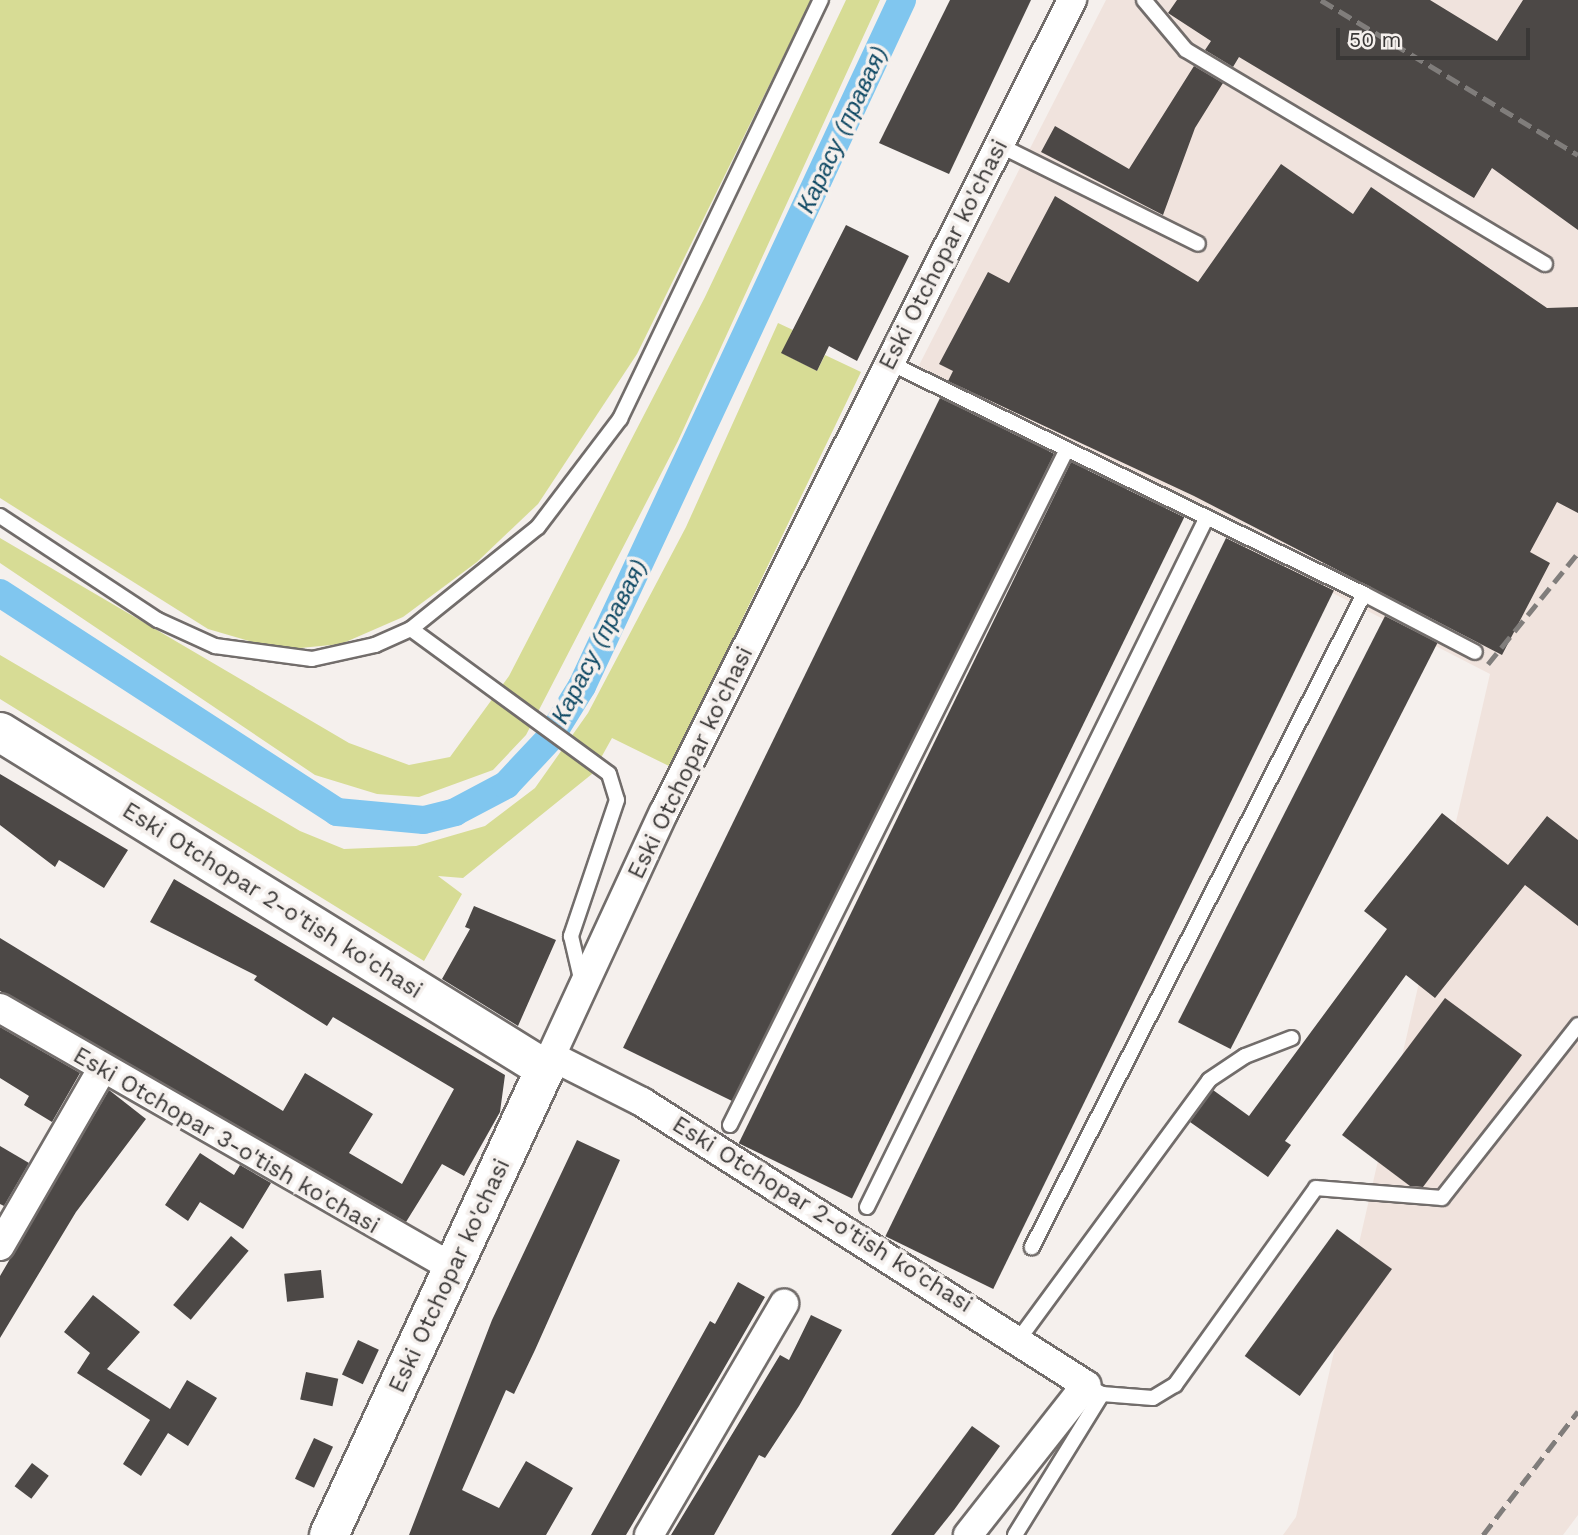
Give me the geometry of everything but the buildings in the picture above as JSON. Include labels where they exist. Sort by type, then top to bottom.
[{"type":"street","name":"Eski Otchopar ko'chasi","points":[[329,1535],[455,1269],[547,1062],[890,363],[1072,0]]},
{"type":"street","name":"Eski Otchopar 2-o'tish ko'chasi","points":[[0,732],[547,1062],[642,1102],[1094,1389]]},
{"type":"street","name":"Eski Otchopar 3-o'tish ko'chasi","points":[[0,1008],[101,1071],[455,1269]]},
{"type":"street","points":[[0,1246],[101,1071]]},
{"type":"street","points":[[649,1535],[784,1304]]},
{"type":"street","points":[[968,1535],[1094,1389]]},
{"type":"lane","points":[[0,516],[158,620],[215,646],[312,659],[374,645],[411,629],[538,527],[620,419],[821,0]]},
{"type":"lane","points":[[1144,0],[1186,50],[1545,264]]},
{"type":"lane","points":[[999,145],[1198,244]]},
{"type":"lane","points":[[890,363],[1364,594],[1475,652]]},
{"type":"lane","points":[[730,1125],[1067,449]]},
{"type":"lane","points":[[867,1208],[1207,517]]},
{"type":"lane","points":[[1032,1247],[1364,594]]},
{"type":"lane","points":[[411,629],[599,764],[617,800],[571,936],[583,988]]},
{"type":"lane","points":[[1015,1535],[1094,1389],[1153,1398],[1175,1385],[1316,1188],[1441,1198],[1578,1025]]},
{"type":"lane","points":[[1019,1339],[1209,1080],[1245,1056],[1293,1038]]},
{"type":"shaded area","points":[[1106,0],[1578,0],[1578,1515],[1563,1535],[1283,1535],[1296,1517],[1490,674],[913,377]]},
{"type":"green space","points":[[0,0],[811,0],[637,354],[538,504],[477,562],[403,617],[341,644],[280,650],[208,629],[0,498]]},
{"type":"green space","points":[[846,0],[880,0],[678,441],[526,735],[493,770],[419,797],[377,794],[315,775],[0,563],[0,538],[349,743],[409,765],[450,757],[509,676],[705,297]]},
{"type":"green space","points":[[778,323],[793,330],[782,353],[817,371],[825,355],[861,372],[671,767],[612,738],[592,774],[463,878],[438,876],[462,894],[424,961],[0,699],[0,655],[300,831],[344,849],[416,846],[485,826],[535,788],[588,713],[686,527]]},
{"type":"waterway","name":"Карасу (правая)","points":[[0,593],[337,812],[424,820],[455,812],[506,785],[550,738],[582,686],[902,0]]},
{"type":"railway","points":[[1321,0],[1578,155]]},
{"type":"railway","points":[[1488,664],[1578,553]]},
{"type":"railway","points":[[1483,1535],[1578,1411]]}]
